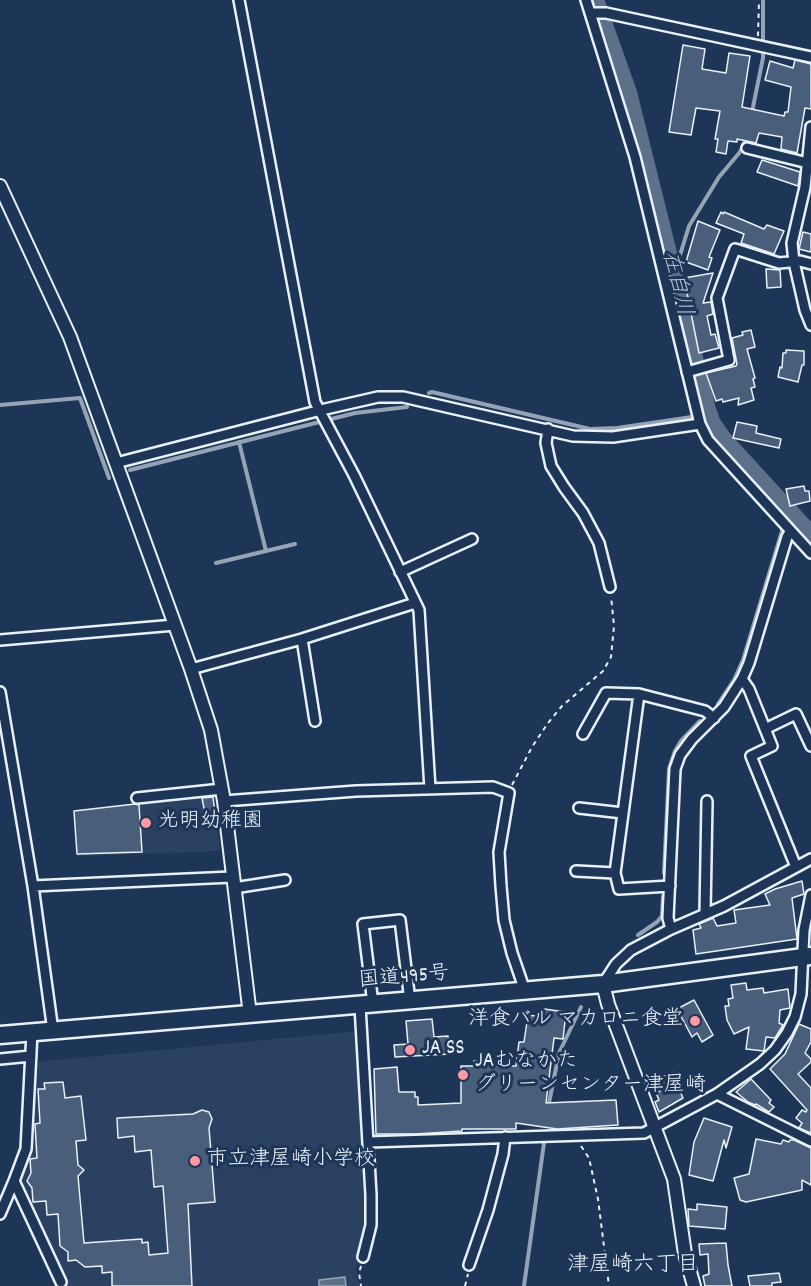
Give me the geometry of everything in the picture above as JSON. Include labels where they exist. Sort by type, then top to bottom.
[{"type":"highway","name":"国道495号","points":[[0,1035],[603,984],[807,956]]},
{"type":"street","points":[[239,0],[315,402],[354,475],[419,610],[430,789]]},
{"type":"street","points":[[586,0],[635,156],[700,424],[708,440],[811,554]]},
{"type":"street","points":[[590,13],[606,13],[811,57]]},
{"type":"street","points":[[811,128],[805,187],[792,243],[805,310],[811,325]]},
{"type":"street","points":[[747,148],[808,163]]},
{"type":"street","points":[[0,186],[70,337],[211,730],[223,795],[250,1015]]},
{"type":"street","points":[[687,372],[729,360],[717,298],[735,249],[779,263],[811,264]]},
{"type":"street","points":[[116,463],[378,397],[403,397],[573,436],[613,437],[700,424]]},
{"type":"street","points":[[548,429],[546,443],[551,466],[583,513],[599,543],[610,587]]},
{"type":"street","points":[[671,929],[668,918],[675,769],[680,755],[724,707],[742,679],[790,532]]},
{"type":"street","points":[[400,572],[472,539]]},
{"type":"street","points":[[191,669],[302,639],[415,603]]},
{"type":"street","points":[[0,640],[175,625]]},
{"type":"street","points":[[302,639],[315,721]]},
{"type":"street","points":[[742,679],[749,689],[772,746],[752,756],[796,867]]},
{"type":"street","points":[[0,692],[33,886],[53,1031]]},
{"type":"street","points":[[583,734],[606,693],[639,694],[705,711],[714,718]]},
{"type":"street","points":[[639,694],[615,873],[620,890],[670,886]]},
{"type":"street","points":[[765,729],[796,714],[811,746]]},
{"type":"street","points":[[137,798],[492,787],[509,793],[500,852],[501,886],[504,920],[525,991]]},
{"type":"street","points":[[705,913],[707,801]]},
{"type":"street","points":[[579,808],[623,813]]},
{"type":"street","points":[[694,1286],[685,1254],[674,1179],[608,1004],[603,984],[616,964],[631,950],[671,929],[724,906],[811,859]]},
{"type":"street","points":[[576,871],[615,873]]},
{"type":"street","points":[[33,886],[285,880]]},
{"type":"street","points":[[369,1142],[644,1133],[717,1094],[775,1050],[795,1017],[807,956],[804,930],[811,895]]},
{"type":"street","points":[[363,1257],[371,1225],[363,924],[400,920],[410,1001]]},
{"type":"street","points":[[0,1214],[26,1149],[32,1032]]},
{"type":"street","points":[[0,1059],[32,1056]]},
{"type":"street","points":[[717,1094],[811,1141]]},
{"type":"street","points":[[469,1265],[488,1210],[503,1154],[505,1137]]},
{"type":"street","points":[[14,1181],[61,1282]]},
{"type":"path","points":[[758,45],[759,0]]},
{"type":"path","points":[[509,793],[515,776],[548,723],[562,706],[603,671],[611,657],[614,627],[610,587]]},
{"type":"path","points":[[576,1135],[589,1158],[594,1177],[609,1286]]},
{"type":"path","points":[[361,1286],[359,1273],[363,1257]]},
{"type":"shaded area","name":"光明幼稚園","points":[[213,794],[220,851],[77,856],[73,810]]},
{"type":"shaded area","name":"市立津屋崎小学校","points":[[359,1031],[368,1224],[356,1270],[359,1286],[68,1286],[22,1190],[21,1174],[29,1149],[35,1062]]},
{"type":"shaded area","points":[[345,1277],[346,1286],[319,1286],[319,1280]]},
{"type":"building","points":[[683,45],[705,49],[702,69],[726,73],[729,53],[750,56],[742,107],[784,116],[785,112],[788,112],[791,87],[765,80],[770,61],[793,68],[795,60],[811,64],[811,109],[805,108],[797,153],[781,149],[782,137],[759,133],[756,143],[737,139],[737,142],[728,141],[726,154],[716,152],[718,139],[715,139],[720,111],[696,108],[691,135],[669,132]]},
{"type":"building","points":[[762,160],[800,172],[798,186],[757,172]]},
{"type":"building","points":[[721,212],[764,229],[767,225],[784,231],[774,254],[741,243],[744,234],[716,223]]},
{"type":"building","points":[[698,221],[720,230],[709,257],[712,258],[708,270],[686,262]]},
{"type":"building","points":[[803,232],[811,234],[811,252],[799,249]]},
{"type":"building","points":[[766,269],[780,270],[781,287],[767,288]]},
{"type":"building","points":[[713,273],[703,303],[711,302],[713,314],[707,316],[711,335],[715,334],[719,348],[699,353],[684,278]]},
{"type":"building","points":[[751,330],[755,347],[747,349],[755,378],[753,379],[755,387],[751,388],[754,400],[738,405],[739,398],[723,402],[722,399],[716,401],[706,373],[736,366],[732,338]]},
{"type":"building","points":[[786,350],[804,351],[804,365],[802,365],[798,382],[778,377],[780,367],[782,368],[783,353],[786,353]]},
{"type":"building","points":[[737,422],[757,426],[756,433],[781,439],[779,448],[733,438]]},
{"type":"building","points":[[804,486],[805,491],[809,491],[810,501],[790,506],[786,489]]},
{"type":"building","points":[[213,797],[215,813],[205,814],[202,798]]},
{"type":"building","points":[[139,805],[142,852],[77,854],[74,811]]},
{"type":"building","points":[[802,881],[804,894],[792,898],[797,939],[696,954],[693,930],[701,928],[699,924],[713,918],[717,926],[736,923],[734,910],[770,905],[765,894]]},
{"type":"building","points":[[746,983],[747,990],[763,988],[764,993],[788,989],[790,1008],[780,1010],[779,1023],[783,1025],[775,1038],[766,1037],[764,1051],[746,1049],[749,1027],[734,1034],[727,1020],[725,1006],[729,1006],[728,999],[733,998],[731,985]]},
{"type":"building","name":"洋食バル マカロニ食堂","points":[[694,1000],[713,1035],[702,1042],[697,1033],[692,1037],[677,1009]]},
{"type":"building","points":[[544,1009],[566,1012],[563,1039],[554,1038],[546,1103],[616,1100],[618,1125],[557,1129],[516,1123],[516,1129],[462,1129],[462,1131],[416,1134],[376,1134],[374,1069],[397,1067],[399,1092],[415,1092],[418,1105],[461,1103],[461,1066],[474,1066],[474,1061],[493,1061],[493,1066],[516,1066],[519,1042],[524,1042],[528,1015],[543,1017]]},
{"type":"building","points":[[432,1019],[434,1037],[448,1036],[450,1054],[395,1057],[394,1045],[408,1044],[406,1021]]},
{"type":"building","points":[[799,1024],[811,1029],[811,1042],[805,1053],[811,1062],[798,1074],[811,1088],[811,1133],[799,1128],[802,1123],[796,1118],[802,1110],[806,1112],[807,1110],[770,1069],[785,1054]]},
{"type":"building","points":[[674,1072],[683,1098],[659,1112],[655,1102],[659,1100],[656,1093],[660,1091],[655,1080]]},
{"type":"building","points":[[751,1079],[771,1100],[769,1103],[774,1107],[769,1112],[748,1102],[736,1092]]},
{"type":"building","points":[[63,1082],[65,1098],[81,1096],[86,1140],[76,1141],[78,1165],[84,1170],[78,1176],[84,1243],[142,1239],[142,1243],[148,1242],[149,1255],[168,1253],[163,1186],[154,1187],[151,1150],[135,1152],[134,1136],[118,1138],[117,1118],[193,1114],[202,1110],[209,1112],[212,1119],[209,1128],[215,1202],[188,1204],[192,1286],[112,1286],[112,1272],[102,1273],[102,1266],[85,1267],[76,1260],[68,1261],[68,1252],[60,1246],[58,1214],[47,1215],[46,1201],[33,1202],[32,1188],[27,1181],[31,1173],[30,1159],[37,1158],[35,1124],[40,1123],[38,1089],[45,1089],[44,1083]]},
{"type":"building","points":[[704,1118],[732,1127],[726,1148],[724,1140],[713,1181],[689,1175],[694,1142]]},
{"type":"building","points":[[756,1139],[781,1144],[783,1140],[789,1142],[794,1140],[811,1148],[811,1185],[802,1180],[802,1190],[746,1202],[740,1200],[734,1178],[749,1174]]},
{"type":"building","points":[[697,1204],[727,1207],[725,1229],[689,1226],[688,1209],[697,1210]]},
{"type":"building","points":[[726,1243],[732,1286],[705,1286],[703,1276],[709,1274],[708,1254],[700,1255],[699,1244]]},
{"type":"building","points":[[779,1273],[781,1282],[772,1283],[772,1286],[750,1286],[748,1276]]},
{"type":"waterway","name":"在自川","points":[[593,0],[626,93],[710,424],[721,440],[811,538]]},
{"type":"waterway","points":[[752,112],[763,58],[763,0]]},
{"type":"waterway","points":[[673,278],[689,226],[719,177],[740,152],[747,137]]},
{"type":"waterway","points":[[429,393],[590,429],[617,428],[692,417]]},
{"type":"waterway","points":[[0,405],[80,398],[109,478]]},
{"type":"waterway","points":[[130,470],[355,413],[407,407]]},
{"type":"waterway","points":[[239,442],[266,551]]},
{"type":"waterway","points":[[718,704],[734,680],[743,660],[782,531]]},
{"type":"waterway","points":[[216,563],[295,544]]},
{"type":"waterway","points":[[664,873],[669,769],[681,741],[700,721]]},
{"type":"waterway","points":[[638,935],[662,916],[663,896]]},
{"type":"waterway","points":[[548,1108],[559,1053],[581,1007]]},
{"type":"waterway","points":[[524,1286],[544,1143]]},
{"type":"place","name":"光明幼稚園","points":[[146,823]]},
{"type":"place","name":"洋食バル マカロニ食堂","points":[[695,1021]]},
{"type":"place","name":"JA SS","points":[[410,1050]]},
{"type":"place","name":"JAむなかた グリーンセンター津屋崎","points":[[463,1075]]},
{"type":"place","name":"市立津屋崎小学校","points":[[195,1161]]},
{"type":"district","name":"津屋崎六丁目","points":[[633,1267]]}]
